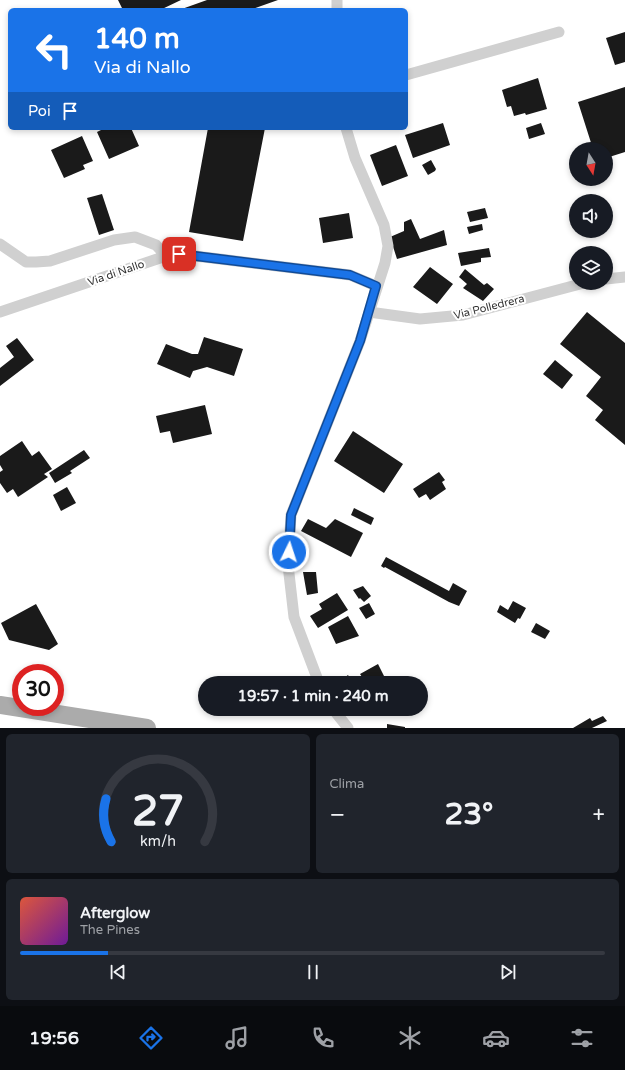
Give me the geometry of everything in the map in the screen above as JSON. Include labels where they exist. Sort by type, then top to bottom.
[{"type":"main road","points":[[0,705],[147,728]]},
{"type":"street","points":[[408,74],[559,32]]},
{"type":"street","points":[[316,676],[294,617],[288,565],[291,515],[360,341],[376,286],[385,263],[388,246],[384,225],[355,158],[347,130]]},
{"type":"street","points":[[0,244],[26,262],[36,262],[50,261],[114,240],[136,237],[156,245],[166,256]]},
{"type":"street","name":"Via di Nallo","points":[[0,312],[166,256],[179,254],[350,275],[376,286]]},
{"type":"street","points":[[613,278],[625,277]]},
{"type":"street","name":"Via Polledrera","points":[[368,312],[420,319],[463,315],[569,287]]},
{"type":"street","points":[[339,716],[348,728]]},
{"type":"building","points":[[118,0],[181,0],[164,8],[122,8]]},
{"type":"building","points":[[207,0],[278,0],[256,8],[185,8]]},
{"type":"building","points":[[625,32],[625,62],[615,65],[606,38]]},
{"type":"building","points":[[538,78],[547,109],[526,115],[525,113],[514,116],[511,106],[507,107],[502,90]]},
{"type":"building","points":[[625,87],[625,152],[613,156],[613,142],[591,142],[578,102]]},
{"type":"building","points":[[443,123],[450,145],[413,158],[405,135]]},
{"type":"building","points":[[541,123],[545,134],[529,139],[526,128]]},
{"type":"building","points":[[101,130],[132,130],[139,146],[109,159],[97,132]]},
{"type":"building","points":[[208,130],[265,130],[243,241],[189,232]]},
{"type":"building","points":[[82,136],[93,161],[83,165],[85,169],[64,178],[51,150]]},
{"type":"building","points":[[396,145],[408,176],[382,186],[370,155]]},
{"type":"building","points":[[431,160],[436,169],[428,175],[422,165]]},
{"type":"building","points":[[102,194],[114,230],[99,235],[87,198]]},
{"type":"building","points":[[485,208],[488,218],[470,222],[467,212]]},
{"type":"building","points":[[349,213],[353,238],[323,243],[319,218]]},
{"type":"building","points":[[411,219],[420,239],[444,230],[447,245],[397,259],[390,237],[404,231],[404,222]]},
{"type":"building","points":[[482,224],[483,230],[469,234],[467,227]]},
{"type":"building","points":[[489,248],[491,257],[481,258],[481,262],[461,266],[458,253]]},
{"type":"building","points":[[430,267],[453,284],[437,304],[413,287]]},
{"type":"building","points":[[465,269],[484,285],[487,283],[494,289],[483,301],[463,288],[467,284],[459,277]]},
{"type":"building","points":[[587,312],[625,343],[625,445],[595,420],[603,410],[586,396],[601,377],[560,344]]},
{"type":"building","points":[[204,337],[243,349],[234,376],[207,367],[193,371],[190,378],[157,364],[166,344],[192,354],[198,354]]},
{"type":"building","points":[[17,338],[34,360],[0,386],[0,368],[14,357],[6,346]]},
{"type":"building","points":[[555,360],[573,375],[562,389],[543,374]]},
{"type":"building","points":[[205,405],[212,434],[173,443],[170,431],[160,433],[156,416]]},
{"type":"building","points":[[353,431],[403,464],[384,493],[334,461]]},
{"type":"building","points":[[22,441],[32,456],[39,451],[52,469],[44,474],[48,477],[18,497],[13,489],[7,493],[0,483],[0,472],[3,470],[0,465],[0,456]]},
{"type":"building","points":[[84,450],[90,458],[70,471],[72,473],[55,483],[49,473]]},
{"type":"building","points":[[439,472],[445,480],[442,482],[446,489],[430,500],[426,494],[419,498],[413,489]]},
{"type":"building","points":[[67,487],[76,503],[61,511],[53,495]]},
{"type":"building","points":[[354,508],[374,518],[371,525],[351,515]]},
{"type":"building","points":[[308,519],[326,528],[335,519],[363,533],[351,557],[301,531]]},
{"type":"building","points":[[386,557],[449,591],[453,583],[467,591],[459,606],[381,566]]},
{"type":"building","points":[[303,572],[316,572],[318,593],[307,595]]},
{"type":"building","points":[[363,586],[371,596],[364,602],[360,598],[359,599],[353,590]]},
{"type":"building","points":[[337,593],[348,610],[318,628],[310,616],[322,609],[319,604]]},
{"type":"building","points":[[513,601],[526,608],[520,619],[518,618],[515,623],[497,612],[500,605],[508,610]]},
{"type":"building","points":[[369,603],[375,614],[366,619],[359,608]]},
{"type":"building","points":[[36,604],[58,644],[49,650],[9,640],[1,623]]},
{"type":"building","points":[[348,616],[359,636],[336,644],[328,627]]},
{"type":"building","points":[[536,623],[550,631],[545,639],[531,632]]},
{"type":"building","points":[[378,664],[384,676],[361,676],[360,674]]},
{"type":"building","points":[[603,716],[607,721],[592,728],[573,728],[590,718],[592,721]]},
{"type":"building","points":[[387,724],[405,727],[405,728],[387,728]]},
{"type":"route","points":[[179,254],[350,275],[376,286],[360,341],[291,515],[289,552]]}]
